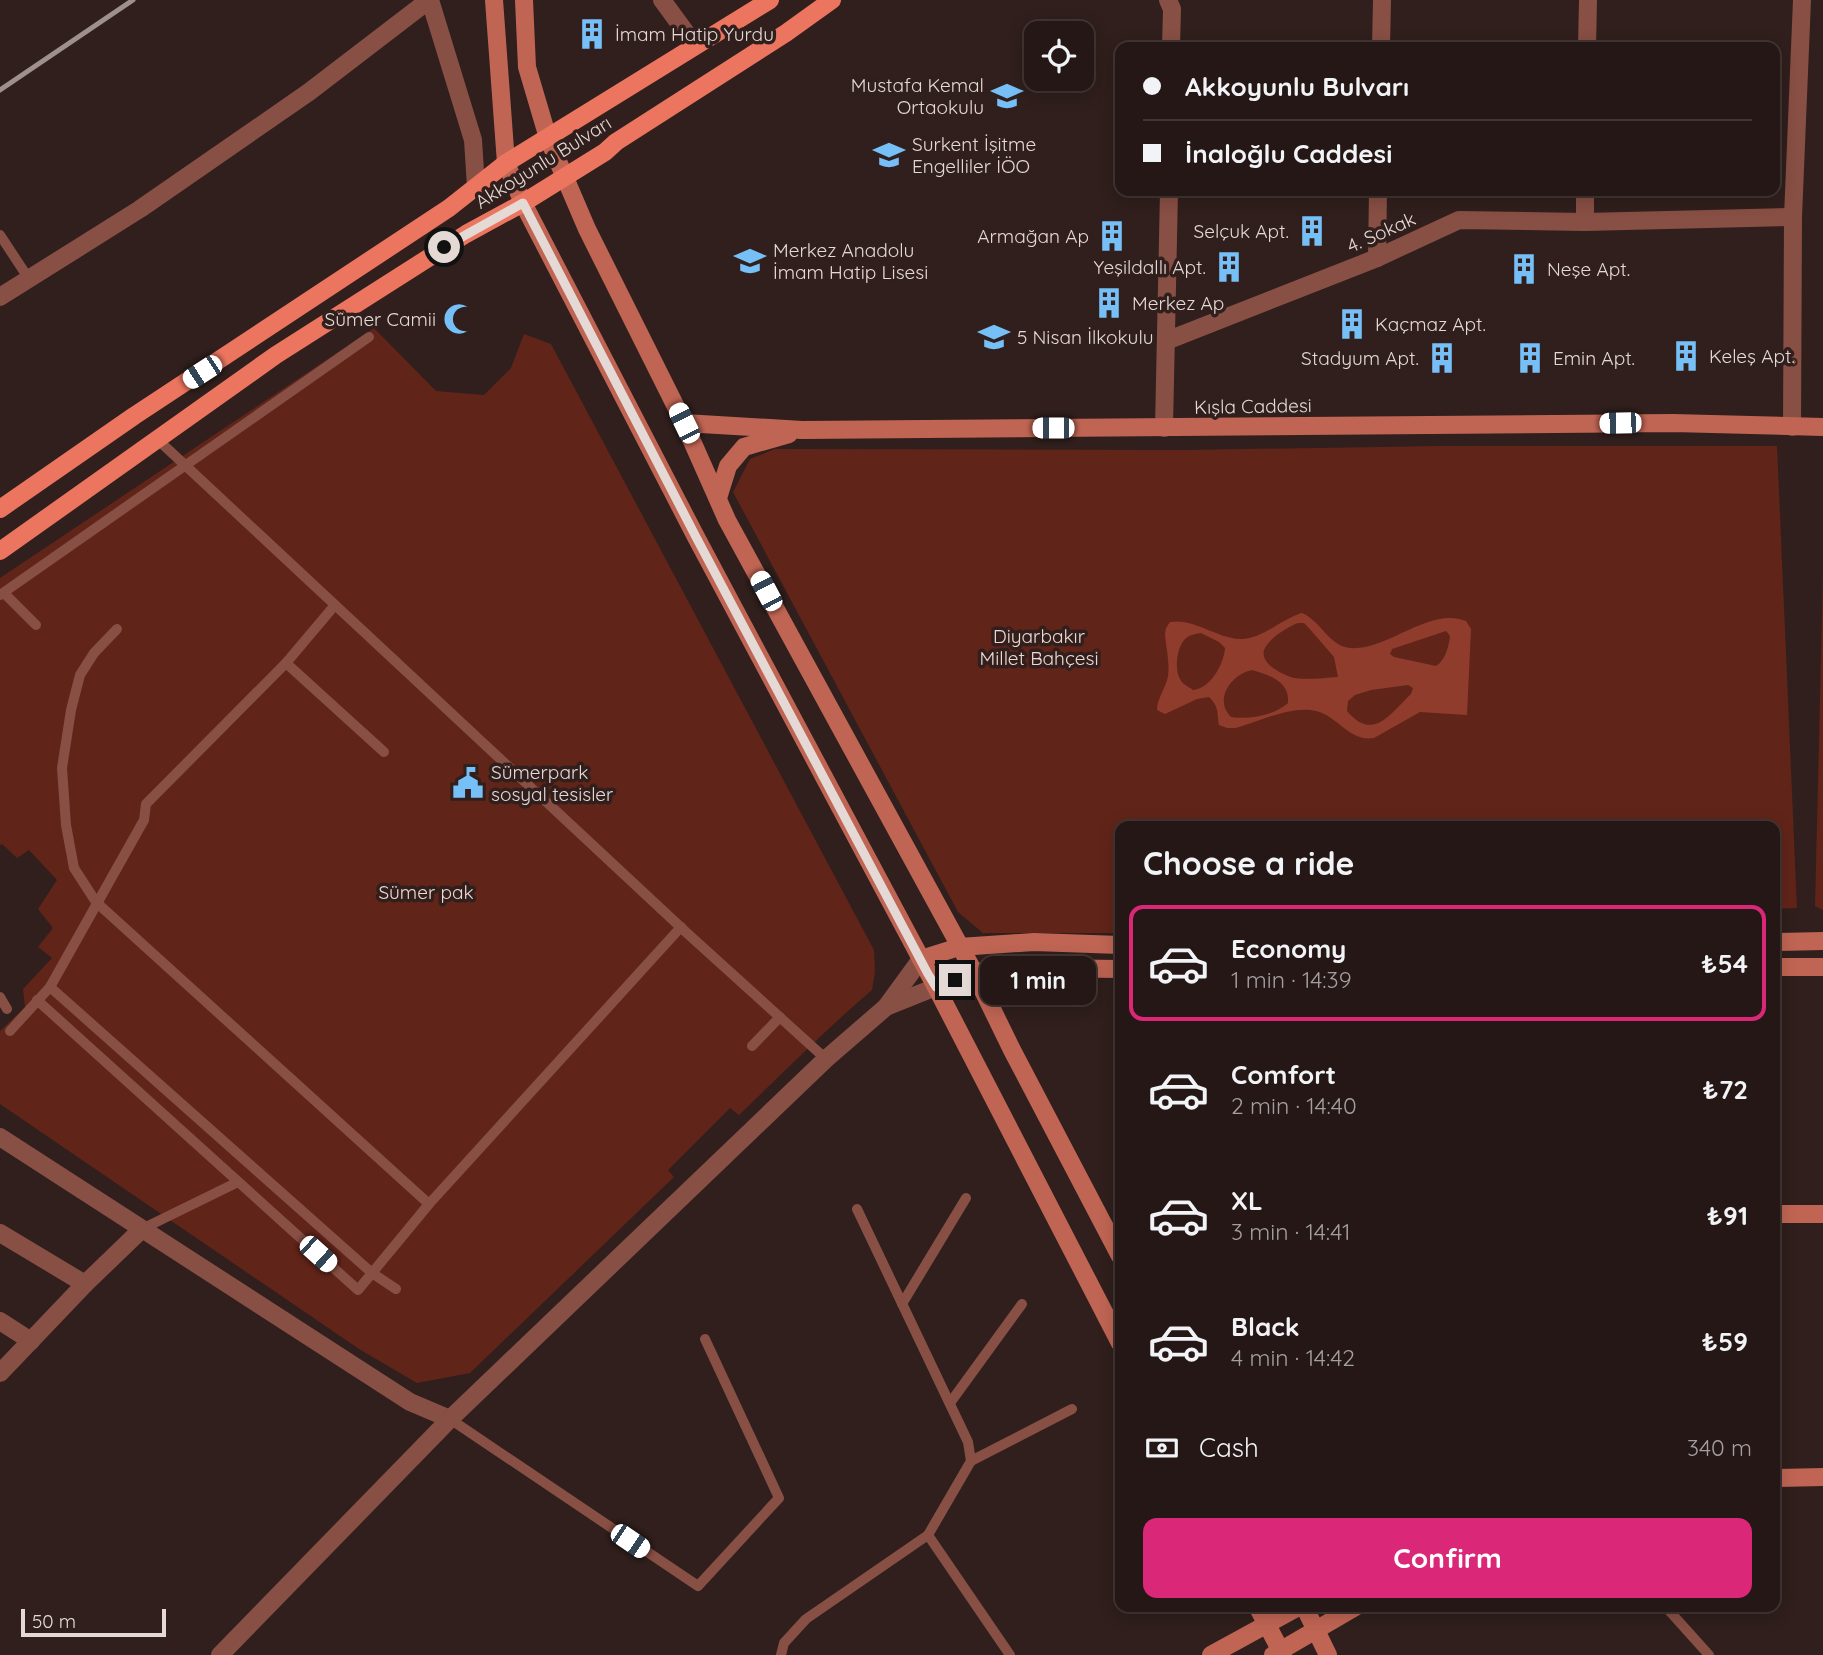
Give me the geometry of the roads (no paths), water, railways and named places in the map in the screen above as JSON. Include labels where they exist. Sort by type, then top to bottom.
[{"type":"main road","points":[[494,0],[506,163],[523,203],[696,537],[936,987],[1115,1333]]},
{"type":"main road","points":[[524,0],[527,67],[548,138],[587,229],[684,423],[727,520],[974,972],[1115,1246]]},
{"type":"main road","name":"Akkoyunlu Bulvarı","points":[[0,509],[134,416],[449,208],[506,163],[769,0]]},
{"type":"main road","name":"Akkoyunlu Bulvarı","points":[[0,551],[288,348],[466,234],[523,203],[605,152],[616,142],[786,33],[832,0]]},
{"type":"main road","name":"Kışla Caddesi","points":[[684,423],[802,430],[1660,423],[1823,426]]},
{"type":"main road","points":[[718,498],[728,466],[744,447],[802,430]]},
{"type":"main road","points":[[1780,942],[1823,941]]},
{"type":"main road","points":[[921,960],[958,947],[1034,942],[1115,945]]},
{"type":"main road","points":[[1780,967],[1823,967]]},
{"type":"main road","points":[[936,987],[974,972],[1115,968]]},
{"type":"main road","points":[[1780,1214],[1823,1214]]},
{"type":"main road","points":[[1780,1478],[1823,1477]]},
{"type":"main road","points":[[1259,1612],[1279,1654],[1346,1612]]},
{"type":"main road","points":[[1211,1655],[1292,1612]]},
{"type":"main road","points":[[1305,1612],[1328,1655]]},
{"type":"street","points":[[0,297],[140,209],[298,100],[429,0],[473,140],[476,187]]},
{"type":"street","points":[[662,0],[695,45]]},
{"type":"street","points":[[1381,42],[1382,0]]},
{"type":"street","points":[[1587,42],[1588,0]]},
{"type":"street","points":[[1792,427],[1793,217],[1802,0]]},
{"type":"street","points":[[1171,42],[1175,3]]},
{"type":"street","points":[[1164,428],[1169,196]]},
{"type":"street","points":[[1377,258],[1378,196]]},
{"type":"street","points":[[1585,196],[1585,222]]},
{"type":"street","name":"4. Sokak","points":[[1166,341],[1377,258],[1459,220],[1585,222],[1793,217]]},
{"type":"street","points":[[220,1655],[450,1419],[826,1059],[886,1007],[921,960]]},
{"type":"street","points":[[886,1007],[936,987]]},
{"type":"street","points":[[0,1137],[410,1402],[450,1419]]},
{"type":"street","points":[[0,1373],[141,1230]]},
{"type":"street","points":[[0,1233],[85,1284]]},
{"type":"street","points":[[0,1321],[32,1341]]},
{"type":"lane","points":[[0,235],[29,279]]},
{"type":"lane","points":[[36,625],[2,594],[369,337]]},
{"type":"lane","points":[[158,439],[681,928],[826,1059]]},
{"type":"lane","points":[[10,1031],[50,987],[144,820],[146,804],[286,663],[335,605]]},
{"type":"lane","points":[[117,629],[93,653],[80,675],[71,710],[62,768],[66,825],[74,868],[96,902],[429,1204]]},
{"type":"lane","points":[[286,663],[384,752]]},
{"type":"lane","points":[[37,1000],[358,1290],[429,1204],[681,928]]},
{"type":"lane","points":[[50,987],[372,1273],[396,1289]]},
{"type":"lane","points":[[0,997],[7,1009]]},
{"type":"lane","points":[[752,1046],[780,1017]]},
{"type":"lane","points":[[141,1230],[239,1182]]},
{"type":"lane","points":[[902,1304],[966,1198]]},
{"type":"lane","points":[[856,1209],[968,1442],[971,1461]]},
{"type":"lane","points":[[950,1404],[1022,1304]]},
{"type":"lane","points":[[450,1419],[698,1586],[779,1498],[705,1339]]},
{"type":"lane","points":[[781,1655],[784,1643],[806,1619],[928,1535],[971,1461],[1072,1409]]},
{"type":"lane","points":[[928,1535],[1010,1655]]},
{"type":"lane","points":[[1670,1612],[1709,1655]]},
{"type":"railway","points":[[0,90],[133,0]]},
{"type":"place","name":"İmam Hatip Yurdu","points":[[592,34]]},
{"type":"place","name":"Mustafa Kemal Ortaokulu","points":[[1007,96]]},
{"type":"place","name":"Surkent İşitme Engelliler İÖO","points":[[889,155]]},
{"type":"place","name":"Selçuk Apt.","points":[[1312,231]]},
{"type":"place","name":"Armağan Ap","points":[[1112,236]]},
{"type":"place","name":"Merkez Anadolu İmam Hatip Lisesi","points":[[750,261]]},
{"type":"place","name":"Yeşildallı Apt.","points":[[1229,267]]},
{"type":"place","name":"Neşe Apt.","points":[[1524,269]]},
{"type":"place","name":"Merkez Ap","points":[[1109,303]]},
{"type":"place","name":"Sümer Camii","points":[[459,319]]},
{"type":"place","name":"Kaçmaz Apt.","points":[[1352,324]]},
{"type":"place","name":"5 Nisan İlkokulu","points":[[994,337]]},
{"type":"place","name":"Keleş Apt.","points":[[1686,356]]},
{"type":"place","name":"Stadyum Apt.","points":[[1442,358]]},
{"type":"place","name":"Emin Apt.","points":[[1530,358]]},
{"type":"place","name":"Sümerpark sosyal tesisler","points":[[468,783]]},
{"type":"park label","name":"Diyarbakır Millet Bahçesi","points":[[1039,647]]},
{"type":"park label","name":"Sümer pak","points":[[426,892]]}]
